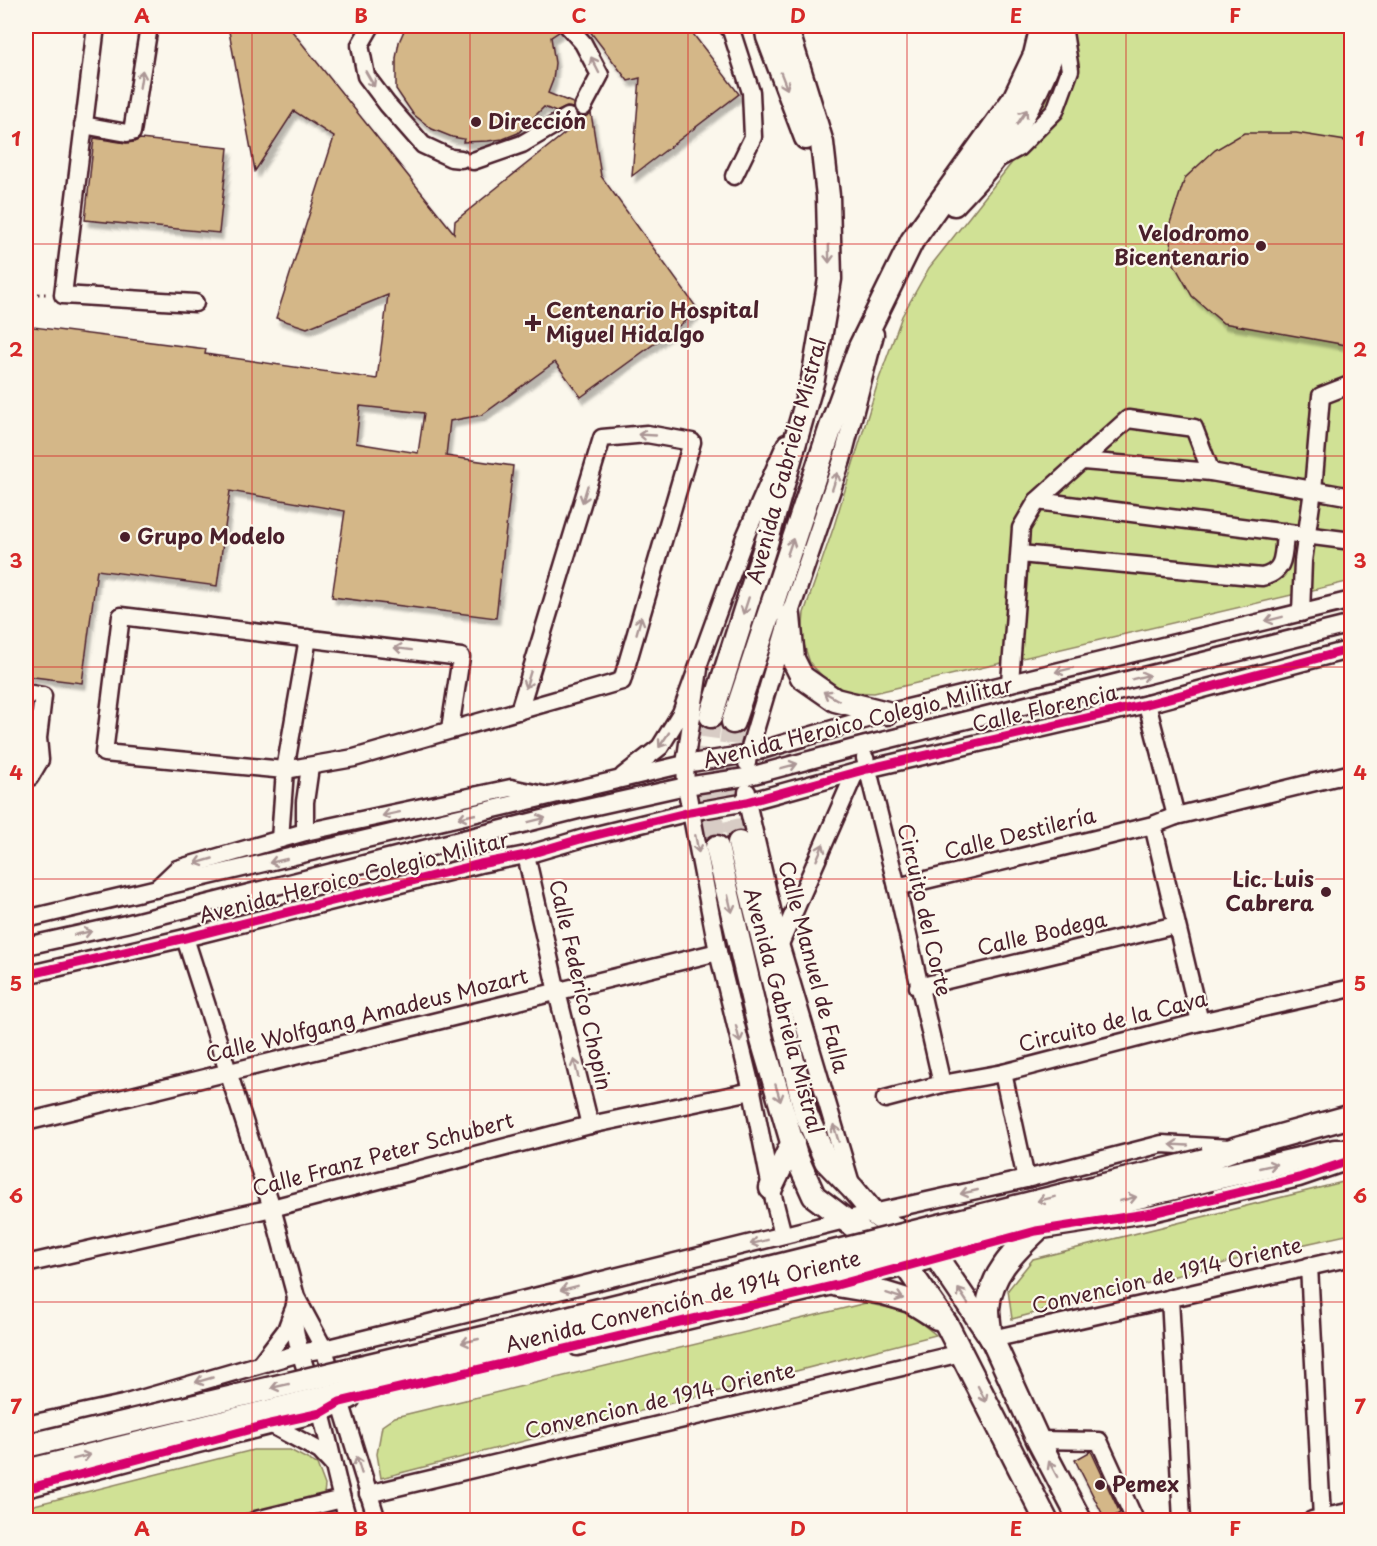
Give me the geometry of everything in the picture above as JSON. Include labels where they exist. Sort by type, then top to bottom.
[{"type":"main road","points":[[765,26],[828,196]]},
{"type":"main road","name":"Avenida Gabriela Mistral","points":[[786,26],[822,142],[828,196],[830,279],[813,379],[765,547],[722,719],[860,347],[912,241],[1014,99],[1035,55],[1042,26]]},
{"type":"main road","points":[[927,220],[947,211],[991,163],[1029,107],[1062,26]]},
{"type":"main road","points":[[789,616],[793,659],[802,677],[835,700],[887,713]]},
{"type":"main road","name":"Avenida Gabriela Mistral","points":[[739,843],[806,1114],[825,1161],[873,1213],[937,1258],[992,1339],[1038,1440],[1080,1521]]},
{"type":"main road","name":"Avenida Gabriela Mistral","points":[[717,847],[762,1040],[796,1155],[813,1196],[906,1266],[947,1325],[1046,1521]]},
{"type":"main road","name":"Avenida Convención de 1914 Oriente","points":[[26,1471],[1208,1169],[1237,1148],[1352,1116]]},
{"type":"main road","points":[[771,1188],[793,1142]]},
{"type":"main road","name":"Avenida Convención de 1914 Oriente","points":[[26,1446],[1208,1169],[1335,1151],[1352,1151]]},
{"type":"main road","points":[[992,1339],[988,1309],[995,1279],[1012,1253],[1036,1231]]},
{"type":"main road","points":[[837,1285],[884,1293],[910,1301],[947,1325]]},
{"type":"street","points":[[96,26],[63,295],[195,303]]},
{"type":"street","points":[[83,125],[132,132],[149,26]]},
{"type":"street","points":[[370,26],[360,45],[366,76],[423,145],[451,159],[467,160],[522,144],[568,117]]},
{"type":"street","points":[[568,26],[583,43],[600,75],[583,107]]},
{"type":"street","points":[[727,26],[751,92],[753,137],[734,176]]},
{"type":"street","name":"Avenida Gabriela Mistral","points":[[748,754],[789,616],[842,460],[886,292]]},
{"type":"street","points":[[617,781],[660,747],[681,713],[699,669],[745,537],[813,379]]},
{"type":"street","points":[[1301,612],[1306,535],[1313,490],[1321,396],[1352,384]]},
{"type":"street","points":[[1011,683],[1021,528],[1037,501],[1128,419],[1194,428],[1211,472]]},
{"type":"street","points":[[450,729],[461,657],[121,616],[104,753],[285,770],[310,767],[354,758],[450,729],[519,711],[622,681],[692,442],[647,434],[602,438],[519,711]]},
{"type":"street","points":[[1083,460],[1211,472],[1352,497]]},
{"type":"street","points":[[1037,501],[1352,541]]},
{"type":"street","points":[[1020,554],[1262,577],[1273,575],[1281,565],[1285,532]]},
{"type":"street","name":"Avenida Heroico Colegio Militar","points":[[26,919],[685,764],[748,754],[887,713],[1352,600]]},
{"type":"street","name":"Avenida Heroico Colegio Militar","points":[[26,946],[137,921],[578,810],[686,786],[746,777],[1352,624]]},
{"type":"street","points":[[280,839],[285,770],[308,638]]},
{"type":"street","name":"Calle Florencia","points":[[690,812],[747,802],[861,771],[1147,704],[1352,649]]},
{"type":"street","points":[[699,669],[685,764],[686,786],[718,952],[752,1091],[771,1188],[783,1235]]},
{"type":"street","points":[[26,693],[43,696],[32,738],[40,760],[30,777],[26,777]]},
{"type":"street","points":[[1147,704],[1176,816]]},
{"type":"street","name":"Circuito del Corte","points":[[862,746],[861,771],[897,887],[942,1084]]},
{"type":"street","name":"Calle Manuel de Falla","points":[[748,754],[747,802],[780,944],[853,1189]]},
{"type":"street","points":[[304,832],[310,767]]},
{"type":"street","points":[[780,944],[861,771]]},
{"type":"street","name":"Calle Destilería","points":[[897,887],[1153,825],[1176,816],[1352,773]]},
{"type":"street","points":[[155,889],[177,869],[304,832],[511,788],[551,796]]},
{"type":"street","points":[[578,810],[584,838]]},
{"type":"street","name":"Avenida Heroico Colegio Militar","points":[[26,975],[185,938],[480,864],[526,855],[690,812]]},
{"type":"street","points":[[1153,825],[1200,1022]]},
{"type":"street","points":[[474,836],[480,864]]},
{"type":"street","name":"Calle Federico Chopin","points":[[526,855],[590,1125]]},
{"type":"street","name":"Calle Bodega","points":[[918,987],[1176,925]]},
{"type":"street","points":[[185,938],[272,1208],[295,1304],[300,1353],[321,1413],[348,1521]]},
{"type":"street","name":"Calle Wolfgang Amadeus Mozart","points":[[26,1122],[718,952]]},
{"type":"street","name":"Circuito de la Cava","points":[[885,1099],[942,1084],[1003,1073],[1200,1022],[1351,989]]},
{"type":"street","points":[[1003,1073],[1026,1179]]},
{"type":"street","name":"Calle Franz Peter Schubert","points":[[26,1264],[272,1208],[590,1125],[752,1091]]},
{"type":"street","name":"Avenida Convención de 1914 Oriente","points":[[26,1425],[123,1404],[300,1353],[843,1220],[1026,1179],[1162,1144],[1237,1148]]},
{"type":"street","name":"Avenida Convención de 1914 Oriente","points":[[26,1489],[321,1413],[340,1402],[837,1285],[1036,1231],[1152,1213],[1299,1178],[1352,1160]]},
{"type":"street","name":"Convencion de 1914 Oriente","points":[[992,1339],[1352,1257]]},
{"type":"street","points":[[1309,1266],[1316,1519],[1352,1511]]},
{"type":"street","points":[[1170,1298],[1182,1521]]},
{"type":"street","points":[[295,1304],[324,1348],[377,1521]]},
{"type":"street","points":[[260,1364],[286,1330],[295,1304]]},
{"type":"street","name":"Convencion de 1914 Oriente","points":[[368,1494],[961,1353]]},
{"type":"street","points":[[270,1425],[320,1451],[334,1466]]},
{"type":"street","points":[[1038,1440],[1099,1441],[1131,1519]]},
{"type":"street","points":[[256,1521],[342,1499]]},
{"type":"path","points":[[1333,26],[1352,32]]},
{"type":"path","points":[[26,294],[63,295]]},
{"type":"green space","points":[[1075,26],[1351,26],[1351,581],[874,693],[847,692],[826,680],[810,663],[802,638],[804,613],[834,526],[879,379],[902,316],[929,268],[1014,160],[1058,79]]},
{"type":"green space","points":[[1351,1180],[1351,1234],[1251,1256],[1012,1319],[1008,1290],[1033,1259]]},
{"type":"green space","points":[[866,1303],[907,1312],[936,1335],[381,1478],[377,1454],[382,1426],[395,1417]]},
{"type":"green space","points":[[253,1450],[290,1450],[317,1464],[325,1485],[324,1495],[217,1520],[26,1520],[26,1507]]},
{"type":"building","name":"Centenario Hospital Miguel Hidalgo","points":[[228,26],[288,26],[454,233],[455,221],[574,126],[578,121],[578,116],[584,117],[591,113],[601,176],[699,311],[581,397],[555,362],[482,415],[450,421],[446,456],[513,466],[496,618],[332,597],[345,511],[230,491],[217,586],[97,570],[82,683],[26,676],[26,326],[206,349],[205,354],[377,379],[388,295],[307,328],[276,318],[334,137],[294,111],[255,171]],"holes":[[[360,406],[424,413],[418,453],[356,443]]]},
{"type":"building","name":"Dirección","points":[[406,26],[558,26],[559,32],[551,37],[555,63],[553,80],[548,93],[573,103],[573,108],[567,107],[556,112],[544,107],[518,133],[503,139],[463,142],[464,139],[432,129],[413,114],[396,89],[396,58],[399,42]]},
{"type":"building","points":[[586,26],[687,26],[739,94],[632,176],[640,78],[628,81]]},
{"type":"building","name":"Velodromo Bicentenario","points":[[1244,133],[1296,133],[1352,142],[1352,346],[1223,323],[1192,296],[1174,264],[1168,229],[1185,178],[1215,150]]},
{"type":"building","points":[[94,138],[126,143],[140,139],[228,148],[219,233],[85,220]]},
{"type":"building","name":"Pemex","points":[[1091,1451],[1120,1513],[1106,1521],[1075,1460]]},
{"type":"tunnel","points":[[711,716],[703,772],[717,847]]},
{"type":"tunnel","points":[[733,722],[725,784],[739,843]]},
{"type":"cycle path","points":[[26,975],[185,938],[480,864],[526,855],[690,812],[747,802],[867,769],[1147,704],[1352,649]]},
{"type":"cycle path","points":[[26,1489],[270,1424],[321,1413],[340,1402],[837,1285],[1036,1231],[1152,1213],[1299,1178],[1352,1160]]},
{"type":"place","name":"Dirección","points":[[476,122]]},
{"type":"place","name":"Velodromo Bicentenario","points":[[1261,246]]},
{"type":"place","name":"Centenario Hospital Miguel Hidalgo","points":[[533,323]]},
{"type":"place","name":"Grupo Modelo","points":[[125,537]]},
{"type":"place","name":"Lic. Luis Cabrera","points":[[1326,892]]},
{"type":"place","name":"Pemex","points":[[1100,1485]]}]
